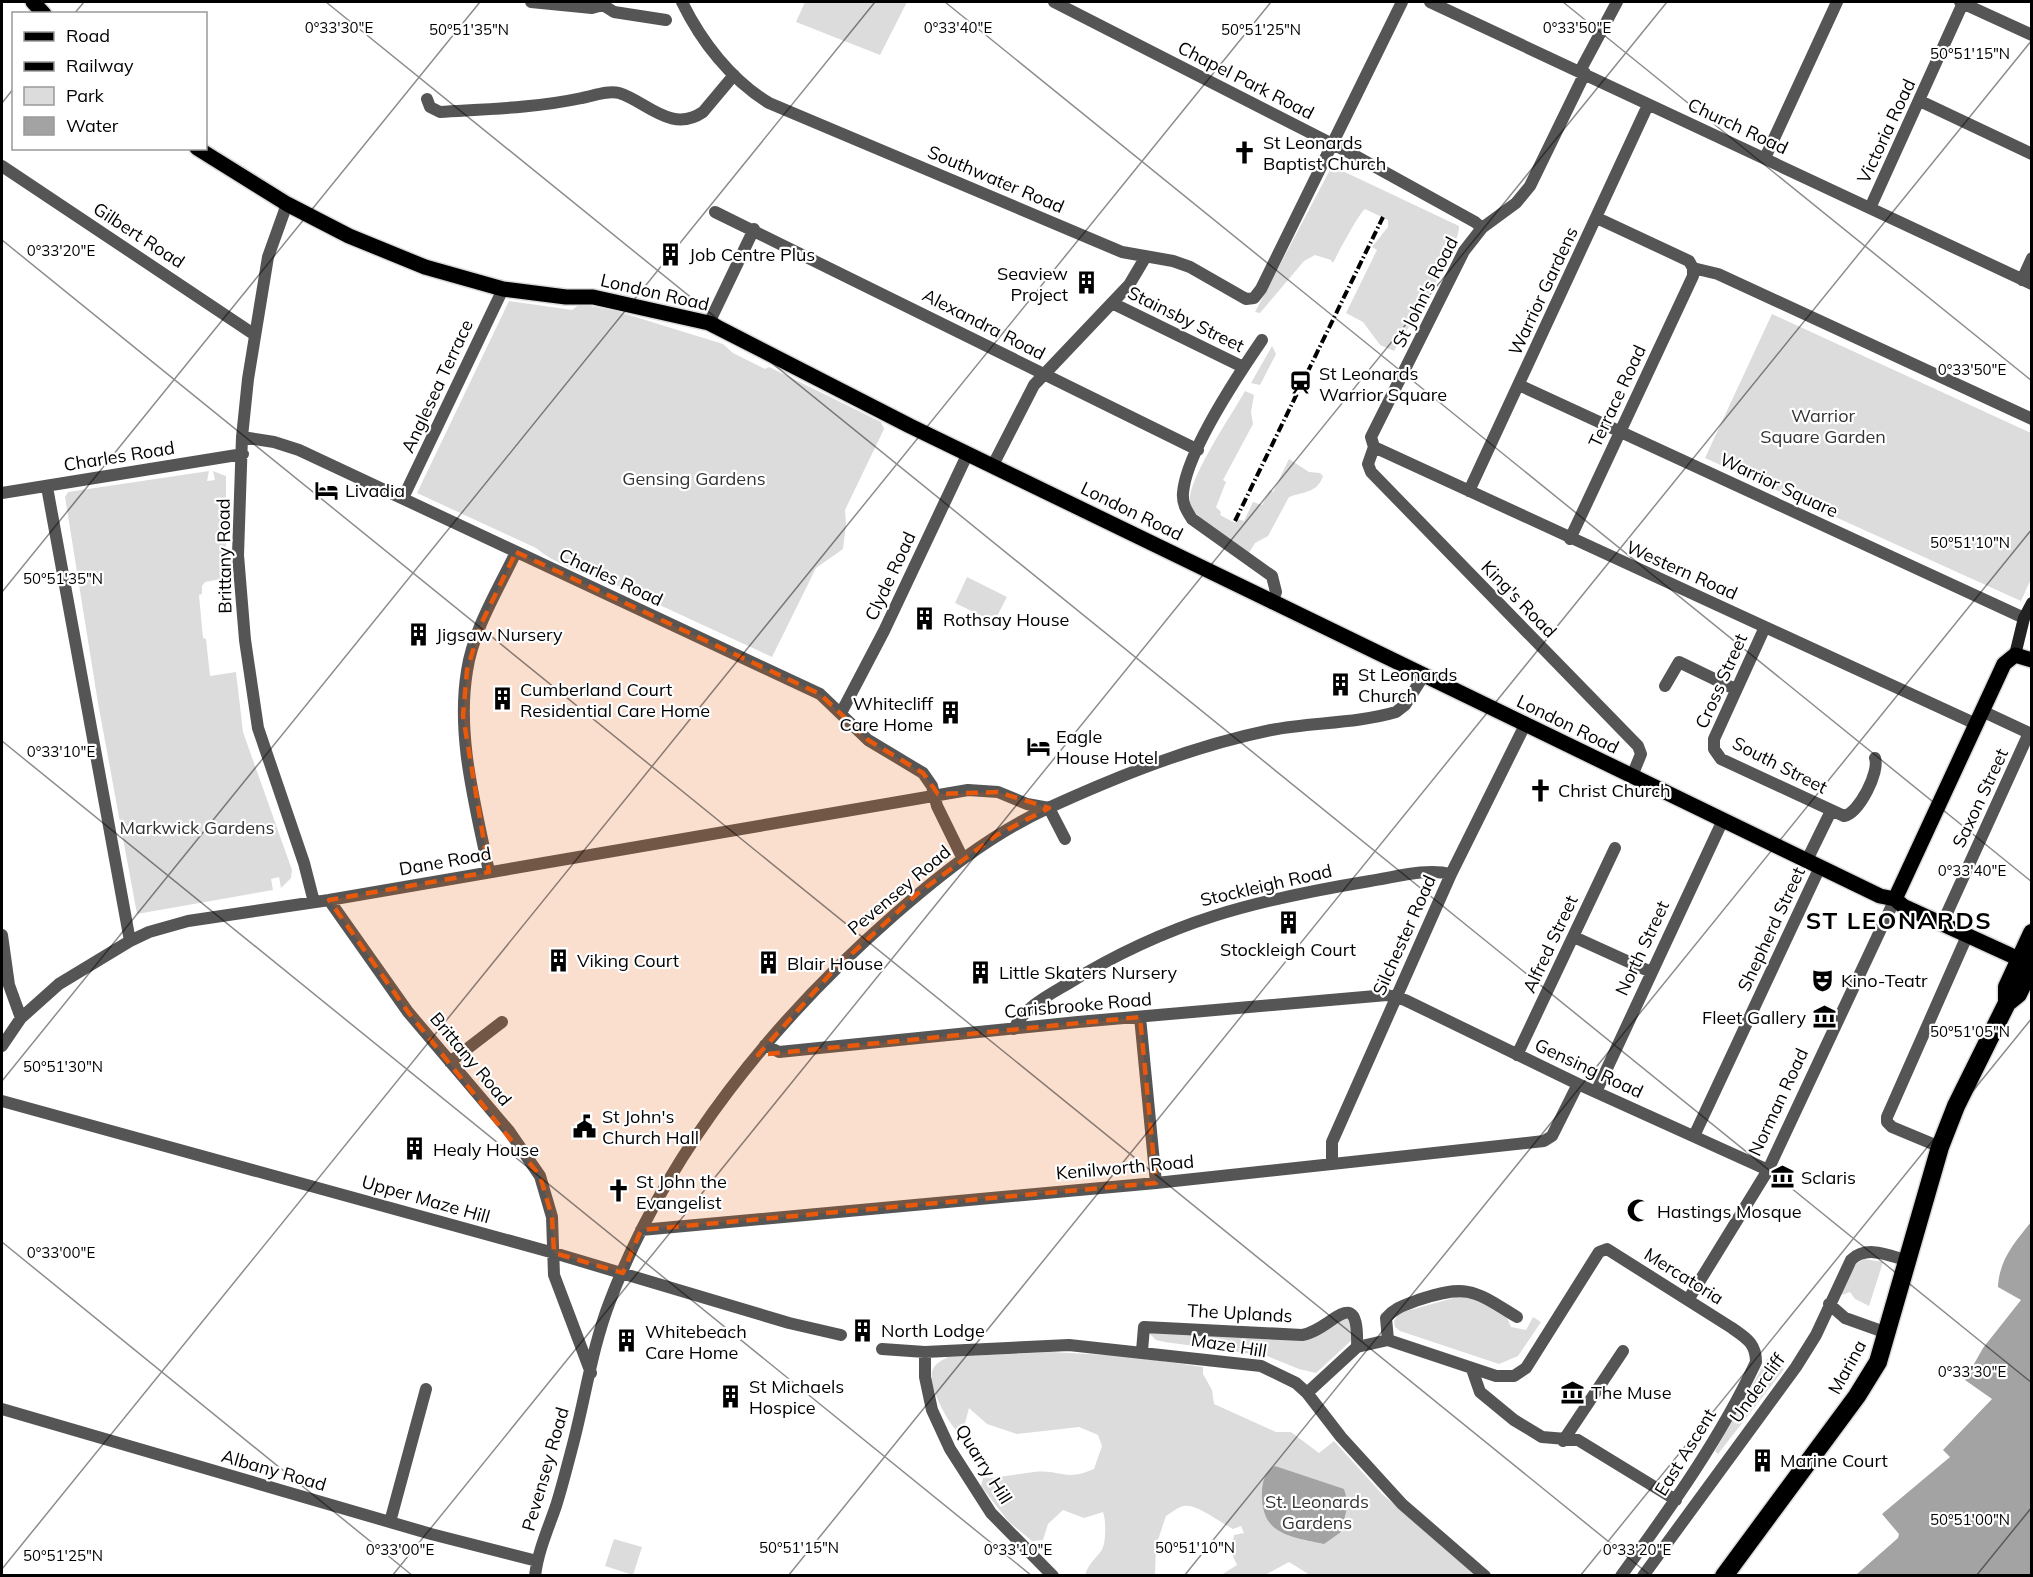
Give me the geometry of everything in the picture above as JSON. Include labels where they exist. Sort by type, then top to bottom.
[{"type":"highway","name":"Marina","points":[[1724,1575],[1857,1396],[1878,1362],[1905,1260],[1940,1147],[1956,1106],[2007,1003],[2007,987],[2027,958],[2031,933]]},
{"type":"main road","name":"London Road","points":[[200,150],[287,204],[387,252],[425,267],[503,289],[566,297],[593,297],[709,323],[1272,603],[1880,896],[1895,899],[1903,906],[1967,936],[2027,958]]},
{"type":"main road","points":[[2015,656],[2031,660]]},
{"type":"main road","name":"Norman Road","points":[[1895,899],[2004,664],[2015,656]]},
{"type":"street","points":[[531,2],[592,8],[606,3],[614,12],[666,20]]},
{"type":"street","name":"Southwater Road","points":[[682,2],[700,35],[734,75],[769,103],[1122,252],[1145,258],[1173,261],[1190,267],[1230,292],[1250,299],[1261,289],[1332,143]]},
{"type":"street","name":"Chapel Park Road","points":[[1054,2],[1332,143],[1476,222],[1482,228]]},
{"type":"street","points":[[1332,143],[1402,2]]},
{"type":"street","name":"Church Road","points":[[1430,2],[2027,282]]},
{"type":"street","name":"St John's Road","points":[[1374,447],[1371,437],[1464,251],[1482,228],[1516,203],[1530,186],[1617,2]]},
{"type":"street","points":[[1765,158],[1836,2]]},
{"type":"street","points":[[1961,2],[2031,35]]},
{"type":"street","name":"Victoria Road","points":[[1870,208],[1920,101],[1961,2]]},
{"type":"street","points":[[427,99],[430,107],[440,112],[530,107],[618,93],[665,117],[682,118],[697,116],[703,112],[734,75]]},
{"type":"street","points":[[1920,101],[2031,154]]},
{"type":"street","name":"Warrior Gardens","points":[[1469,491],[1648,105]]},
{"type":"street","name":"Gilbert Road","points":[[2,166],[255,335]]},
{"type":"street","name":"Brittany Road","points":[[287,204],[268,257],[255,335],[242,437],[238,555],[245,640],[258,728],[304,863],[314,902]]},
{"type":"street","name":"Alexandra Road","points":[[716,212],[1198,450]]},
{"type":"street","points":[[1597,218],[1689,261],[1693,268],[1718,274],[2031,419]]},
{"type":"street","points":[[709,323],[754,229]]},
{"type":"street","points":[[993,465],[1034,385],[1042,374],[1129,285],[1145,258]]},
{"type":"street","points":[[2027,282],[2031,258]]},
{"type":"street","name":"Terrace Road","points":[[1570,539],[1693,276],[1693,268]]},
{"type":"street","name":"Anglesea Terrace","points":[[403,498],[503,289]]},
{"type":"street","name":"Stainsby Street","points":[[1112,303],[1243,367]]},
{"type":"street","points":[[1262,340],[1243,367],[1198,450],[1185,480],[1183,495],[1185,507],[1192,519],[1272,576],[1276,592],[1272,603]]},
{"type":"street","name":"Warrior Square","points":[[1519,385],[2024,618]]},
{"type":"street","name":"Charles Road","points":[[242,437],[274,442],[299,450],[820,694],[868,740],[923,773],[932,786],[933,795],[963,858]]},
{"type":"street","name":"Western Road","points":[[1374,447],[1765,627],[1979,718]]},
{"type":"street","name":"King's Road","points":[[1374,447],[1368,464],[1371,472],[1638,746],[1641,754],[1632,776]]},
{"type":"street","name":"Clyde Road","points":[[840,713],[884,631],[968,453]]},
{"type":"street","name":"Charles Road","points":[[2,493],[243,454]]},
{"type":"street","points":[[47,486],[130,941]]},
{"type":"street","points":[[489,872],[463,716],[467,670],[481,624],[516,552]]},
{"type":"street","points":[[2015,656],[2024,618],[2031,603]]},
{"type":"street","name":"Cross Street","points":[[1714,749],[1714,739],[1765,627]]},
{"type":"street","points":[[1665,687],[1679,662],[1735,689]]},
{"type":"street","name":"Pevensey Road","points":[[536,1575],[537,1561],[556,1506],[609,1302],[640,1230],[666,1184],[730,1090],[765,1046],[833,970],[917,894],[963,858],[997,835],[1049,808],[1142,769],[1222,742],[1271,730],[1396,712],[1405,705],[1424,675]]},
{"type":"street","name":"Saxon Street","points":[[1942,924],[2029,733],[1979,718]]},
{"type":"street","name":"Silchester Road","points":[[1332,1164],[1332,1142],[1451,874],[1525,724]]},
{"type":"street","name":"South Street","points":[[1714,749],[1721,759],[1844,816],[1852,814],[1857,809],[1874,773],[1877,764],[1875,759]]},
{"type":"street","points":[[933,795],[968,790],[998,792],[1027,804],[1049,808],[1065,839]]},
{"type":"street","name":"Dane Road","points":[[2,1046],[21,1018],[59,984],[130,941],[149,932],[188,921],[329,900],[933,795]]},
{"type":"street","name":"South Street","points":[[1813,863],[1831,811]]},
{"type":"street","name":"North Street","points":[[1596,1092],[1723,820]]},
{"type":"street","name":"Alfred Street","points":[[1517,1055],[1615,848]]},
{"type":"street","name":"Shepherd Street","points":[[1694,1136],[1813,863]]},
{"type":"street","name":"Stockleigh Road","points":[[1014,1029],[1018,1019],[1037,1003],[1078,977],[1154,936],[1191,922],[1239,906],[1297,893],[1429,872],[1451,874]]},
{"type":"street","name":"Norman Road","points":[[1688,1300],[1768,1170],[1895,899]]},
{"type":"street","name":"Brittany Road","points":[[329,900],[408,1012],[508,1131],[540,1176],[552,1217],[554,1253]]},
{"type":"street","points":[[2,935],[9,985],[21,1018]]},
{"type":"street","points":[[1940,1147],[1892,1127],[1887,1122],[1887,1117],[1967,936]]},
{"type":"street","points":[[1574,937],[1651,972]]},
{"type":"street","name":"Carisbrooke Road","points":[[765,1046],[778,1052],[1375,996],[1397,997]]},
{"type":"street","name":"Gensing Road","points":[[1397,997],[1578,1084],[1768,1170]]},
{"type":"street","points":[[1140,1017],[1156,1183]]},
{"type":"street","points":[[450,1062],[502,1022]]},
{"type":"street","name":"Kenilworth Road","points":[[640,1230],[1156,1183],[1544,1141],[1552,1136],[1578,1084]]},
{"type":"street","name":"Upper Maze Hill","points":[[2,1101],[554,1253],[789,1323],[841,1335]]},
{"type":"street","name":"Mercatoria","points":[[1472,1369],[1506,1378],[1526,1368],[1599,1252],[1607,1249],[1749,1340]]},
{"type":"street","name":"Undercliff","points":[[1642,1575],[1796,1367],[1816,1335],[1846,1266],[1856,1255],[1869,1252],[1905,1260]]},
{"type":"street","points":[[554,1253],[554,1275],[591,1373]]},
{"type":"street","points":[[1388,1340],[1386,1318],[1393,1309],[1446,1291],[1477,1293],[1517,1317]]},
{"type":"street","points":[[1829,1304],[1845,1318],[1887,1332]]},
{"type":"street","name":"The Uplands","points":[[1142,1351],[1143,1327],[1302,1335],[1311,1334],[1336,1314],[1345,1312],[1355,1317],[1358,1323],[1357,1347]]},
{"type":"street","points":[[1307,1393],[1357,1347],[1388,1340],[1472,1369],[1480,1392],[1501,1411],[1542,1437],[1563,1441],[1578,1440],[1676,1500]]},
{"type":"street","name":"East Ascent","points":[[1621,1575],[1676,1500],[1724,1425],[1756,1362],[1756,1352],[1749,1340]]},
{"type":"street","name":"Maze Hill","points":[[882,1349],[925,1352],[1034,1345],[1142,1351],[1262,1366],[1296,1383],[1307,1393],[1349,1446],[1402,1504],[1485,1575]]},
{"type":"street","points":[[1563,1441],[1623,1351]]},
{"type":"street","name":"Quarry Hill","points":[[925,1352],[925,1377],[932,1410],[950,1449],[991,1513],[1053,1575]]},
{"type":"street","points":[[390,1522],[426,1389]]},
{"type":"street","name":"Albany Road","points":[[2,1409],[390,1522],[537,1561]]},
{"type":"highlighted area","points":[[516,552],[820,694],[868,740],[923,773],[938,794],[998,792],[1049,808],[997,835],[917,894],[833,971],[758,1055],[1140,1017],[1156,1183],[641,1230],[623,1273],[554,1253],[552,1217],[540,1176],[408,1012],[329,900],[489,872],[463,716],[467,670],[481,624]]},
{"type":"green space","points":[[805,2],[907,2],[880,55],[796,22]]},
{"type":"green space","points":[[1332,166],[1459,226],[1457,237],[1443,269],[1394,351],[1380,345],[1363,322],[1346,313],[1377,250],[1372,247],[1388,227],[1388,220],[1365,209],[1333,263],[1331,260],[1315,255],[1304,261],[1260,313],[1255,312]]},
{"type":"green space","name":"Gensing Gardens","points":[[509,301],[572,310],[580,304],[616,311],[723,344],[733,353],[765,369],[769,367],[881,422],[884,429],[845,510],[843,549],[816,568],[772,657],[610,582],[562,564],[536,548],[417,493]]},
{"type":"green space","name":"Warrior Square Garden","points":[[1772,314],[2031,433],[2031,579],[2021,601],[1705,458]]},
{"type":"green space","points":[[1272,346],[1276,354],[1260,385],[1251,383]]},
{"type":"green space","points":[[1245,391],[1254,395],[1251,412],[1253,424],[1223,480],[1226,482],[1216,507],[1221,512],[1220,515],[1235,523],[1238,519],[1244,521],[1253,502],[1262,505],[1270,490],[1273,492],[1289,459],[1309,472],[1320,473],[1323,476],[1321,482],[1313,489],[1289,497],[1268,536],[1255,543],[1249,553],[1206,524],[1198,517],[1190,502],[1191,492],[1203,463]]},
{"type":"green space","name":"Markwick Gardens","points":[[209,471],[207,481],[215,480],[213,471],[226,476],[226,578],[205,582],[202,586],[202,594],[199,595],[203,638],[206,639],[210,676],[236,672],[243,732],[292,870],[291,878],[281,888],[279,877],[271,879],[273,890],[137,914],[98,703],[65,497],[68,492]]},
{"type":"green space","points":[[967,577],[1007,597],[994,622],[955,603]]},
{"type":"green space","points":[[1864,1259],[1883,1262],[1869,1306],[1855,1299],[1850,1292],[1839,1296],[1856,1264]]},
{"type":"green space","points":[[1461,1296],[1474,1297],[1505,1313],[1511,1327],[1526,1330],[1533,1317],[1541,1322],[1518,1356],[1499,1364],[1400,1331],[1395,1327],[1394,1321],[1399,1313]]},
{"type":"green space","points":[[1339,1316],[1354,1321],[1354,1338],[1316,1373],[1267,1356],[1165,1342],[1156,1340],[1150,1334],[1152,1331],[1304,1338]]},
{"type":"green space","name":"St. Leonards Gardens","points":[[1051,1352],[1126,1356],[1203,1367],[1203,1374],[1212,1390],[1214,1404],[1276,1432],[1291,1432],[1319,1453],[1334,1441],[1382,1494],[1476,1575],[1310,1575],[1289,1562],[1265,1575],[1221,1575],[1237,1565],[1231,1552],[1234,1535],[1244,1533],[1241,1526],[1233,1529],[1202,1510],[1184,1506],[1166,1516],[1156,1546],[1155,1575],[1085,1575],[1103,1547],[1105,1519],[1103,1512],[1084,1518],[1063,1510],[1048,1524],[1043,1540],[1032,1541],[1009,1522],[981,1486],[983,1478],[1034,1472],[1076,1475],[1094,1469],[1102,1446],[1098,1435],[1079,1427],[1017,1434],[987,1424],[969,1408],[964,1427],[959,1433],[944,1412],[933,1384],[933,1369],[937,1363],[948,1357]]},
{"type":"green space","points":[[1767,1359],[1784,1369],[1718,1454],[1715,1451]]},
{"type":"green space","points":[[614,1539],[642,1547],[633,1575],[605,1566]]},
{"type":"water","points":[[2031,1222],[2031,1575],[1856,1575],[1898,1538],[1899,1534],[1882,1514],[1950,1457],[1943,1450],[1992,1399],[1965,1380],[1983,1348],[2021,1300],[1998,1287],[1999,1277],[2009,1252]]},
{"type":"water","points":[[1275,1466],[1344,1489],[1348,1504],[1341,1532],[1324,1544],[1288,1535],[1271,1524],[1263,1505],[1262,1490],[1266,1476]]},
{"type":"railway","points":[[1235,521],[1383,217]]},
{"type":"place","name":"St Leonards Baptist Church","points":[[1245,152]]},
{"type":"place","name":"Job Centre Plus","points":[[671,254]]},
{"type":"place","name":"Seaview Project","points":[[1086,283]]},
{"type":"place","name":"St Leonards Warrior Square","points":[[1301,383]]},
{"type":"place","name":"Livadia","points":[[327,490]]},
{"type":"place","name":"Rothsay House","points":[[925,619]]},
{"type":"place","name":"Jigsaw Nursery","points":[[418,634]]},
{"type":"place","name":"St Leonards Church","points":[[1340,684]]},
{"type":"place","name":"Cumberland Court Residential Care Home","points":[[502,699]]},
{"type":"place","name":"Whitecliff Care Home","points":[[951,713]]},
{"type":"place","name":"Eagle House Hotel","points":[[1038,746]]},
{"type":"place","name":"Christ Church","points":[[1540,790]]},
{"type":"place","name":"Stockleigh Court","points":[[1288,923]]},
{"type":"place","name":"Viking Court","points":[[559,960]]},
{"type":"place","name":"Blair House","points":[[769,963]]},
{"type":"place","name":"Little Skaters Nursery","points":[[981,972]]},
{"type":"place","name":"Kino-Teatr","points":[[1823,980]]},
{"type":"place","name":"Fleet Gallery","points":[[1824,1017]]},
{"type":"place","name":"St John's Church Hall","points":[[584,1126]]},
{"type":"place","name":"Healy House","points":[[415,1149]]},
{"type":"place","name":"Sclaris","points":[[1783,1177]]},
{"type":"place","name":"St John the Evangelist","points":[[618,1191]]},
{"type":"place","name":"Hastings Mosque","points":[[1639,1211]]},
{"type":"place","name":"North Lodge","points":[[863,1330]]},
{"type":"place","name":"Whitebeach Care Home","points":[[627,1341]]},
{"type":"place","name":"The Muse","points":[[1573,1392]]},
{"type":"place","name":"St Michaels Hospice","points":[[731,1396]]},
{"type":"place","name":"Marine Court","points":[[1762,1460]]},
{"type":"district","name":"ST LEONARDS","points":[[1899,920]]}]
